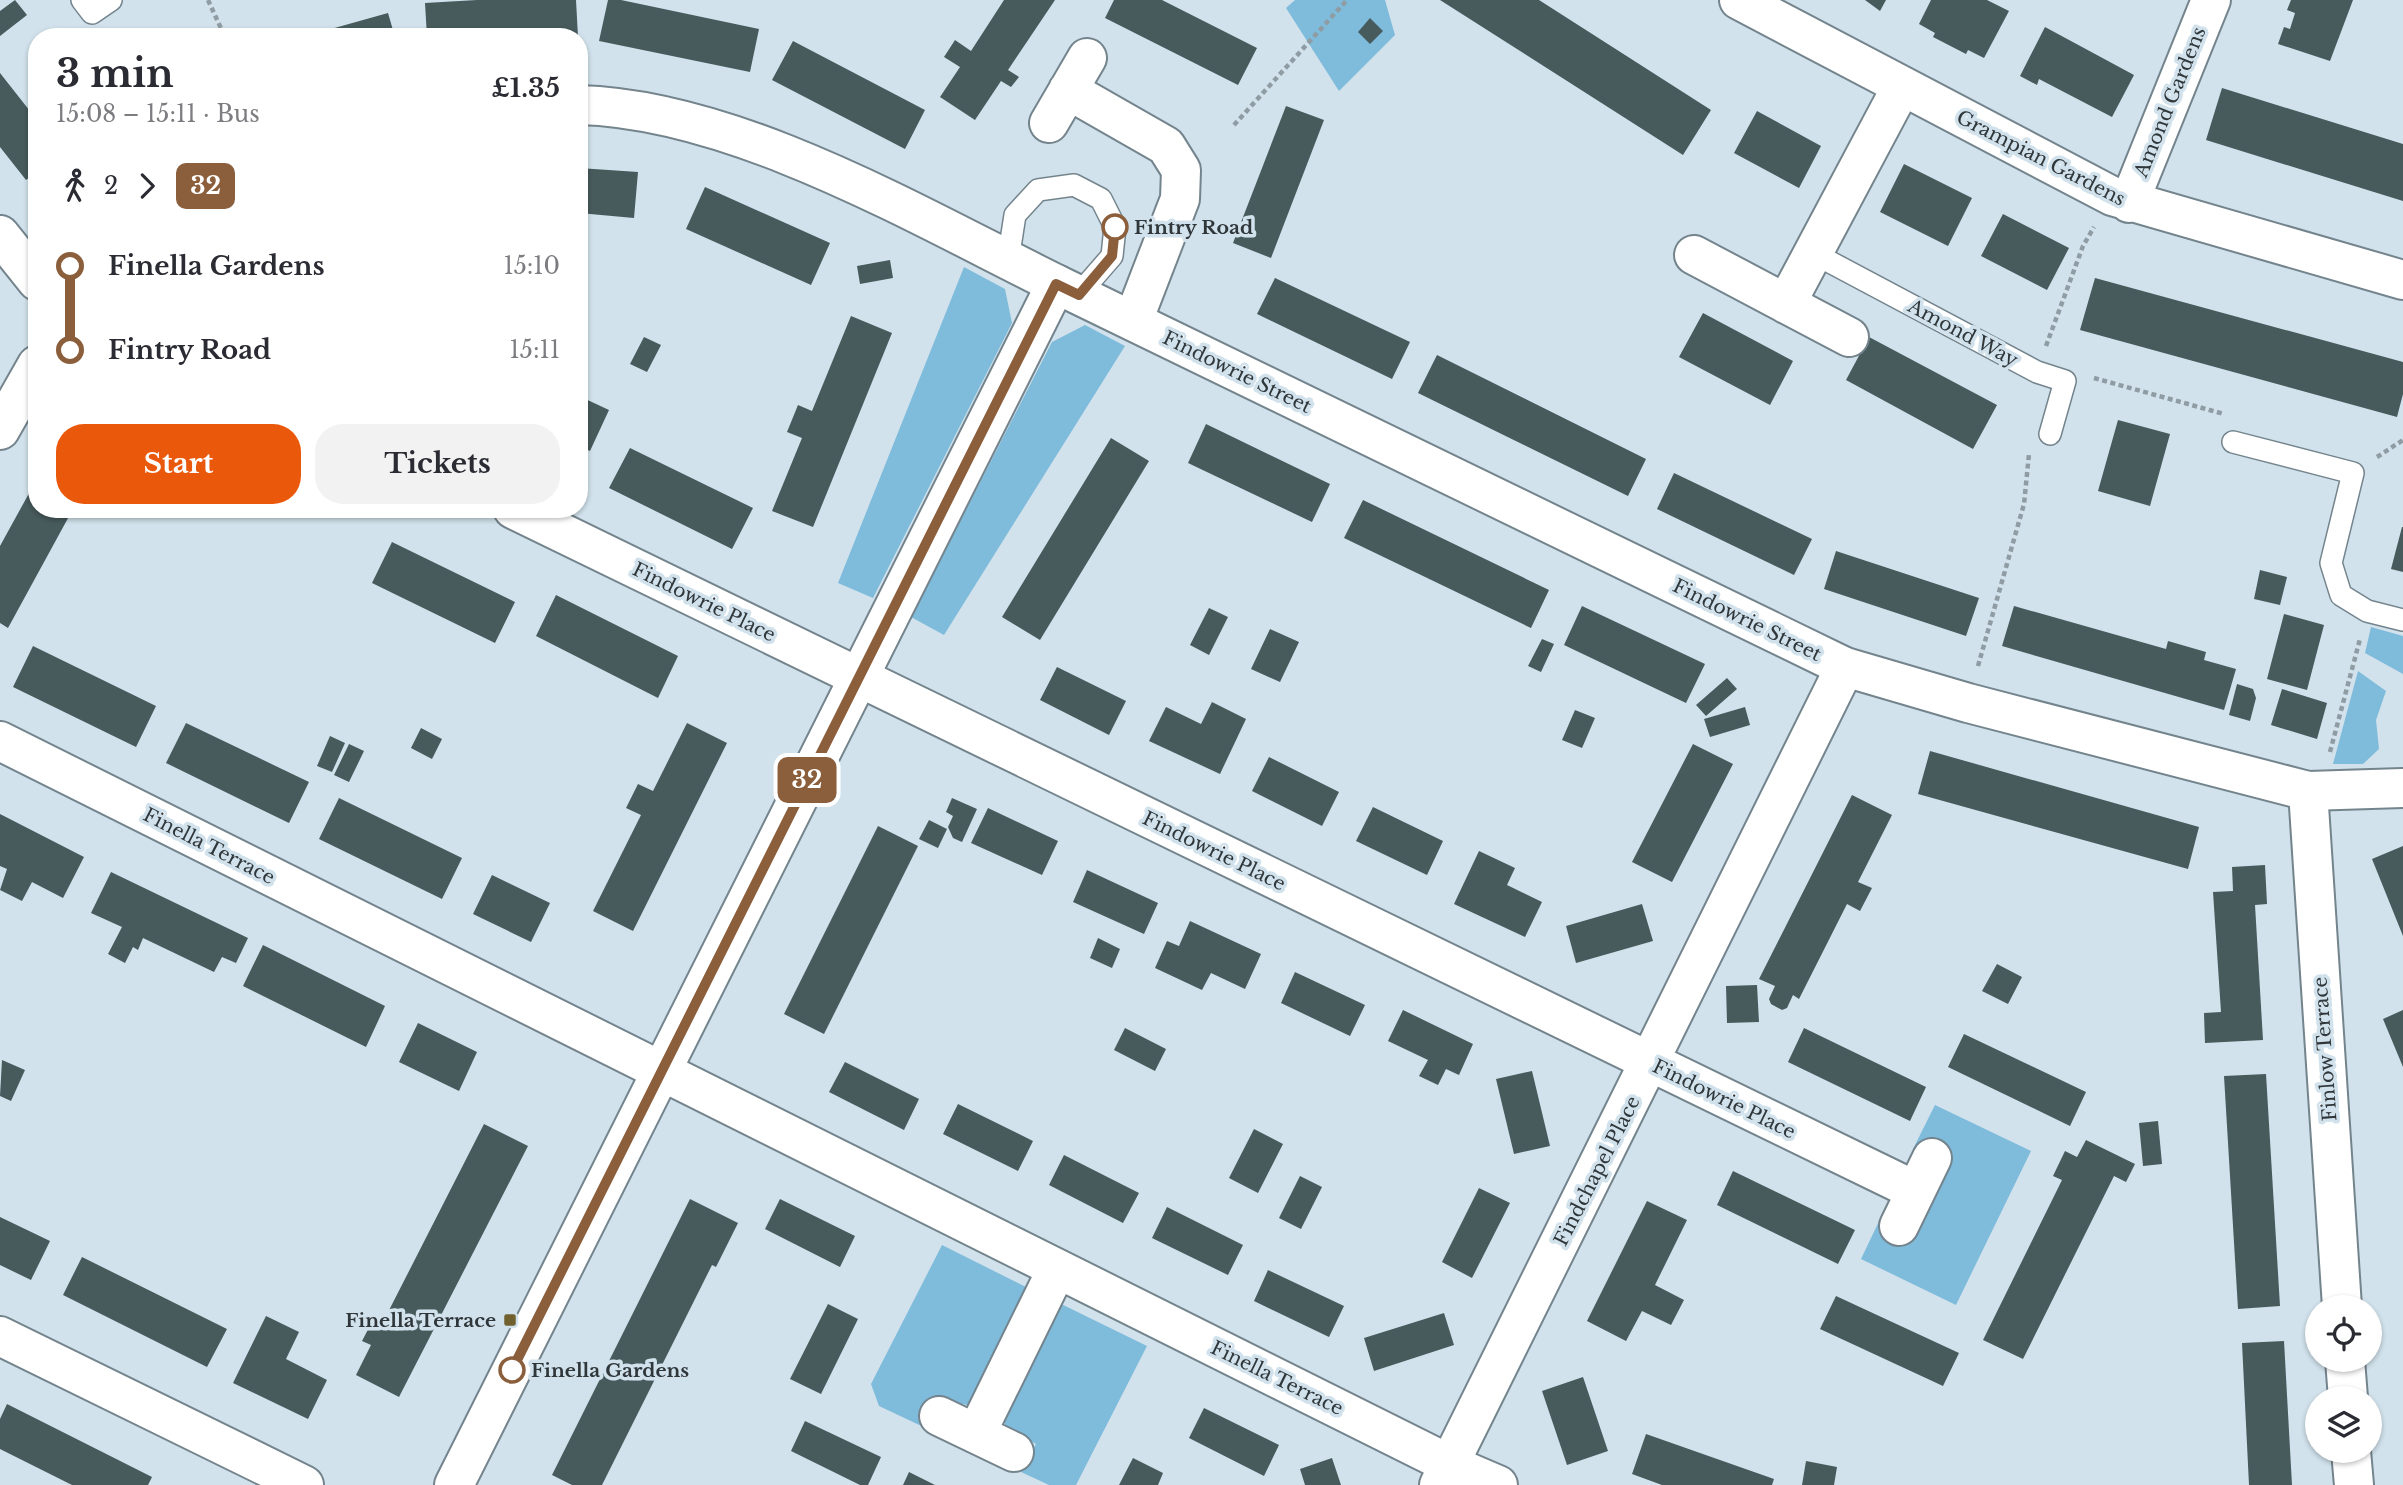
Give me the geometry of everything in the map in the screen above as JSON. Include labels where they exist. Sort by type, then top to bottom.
[{"type":"street","name":"Grampian Gardens","points":[[1738,0],[2129,203],[2403,280]]},
{"type":"street","name":"Amond Gardens","points":[[2129,203],[2211,0]]},
{"type":"street","points":[[1049,123],[1077,74],[1166,146],[1181,170],[1180,200],[1133,321]]},
{"type":"street","points":[[1786,304],[1902,86]]},
{"type":"street","name":"Findowrie Street","points":[[588,105],[696,123],[796,158],[1845,667],[1968,703],[2308,791],[2403,788]]},
{"type":"street","points":[[0,235],[28,270]]},
{"type":"street","points":[[1694,255],[1849,337]]},
{"type":"street","points":[[454,1485],[858,677],[1068,289]]},
{"type":"street","points":[[0,430],[28,381]]},
{"type":"street","name":"Findowrie Place","points":[[531,518],[1650,1064],[1924,1175],[1899,1226]]},
{"type":"street","name":"Findchapel Place","points":[[1444,1475],[1845,667]]},
{"type":"street","name":"Finella Terrace","points":[[0,741],[1057,1269],[1444,1475],[1498,1485]]},
{"type":"street","name":"Finlow Terrace","points":[[2308,791],[2341,1295]]},
{"type":"street","points":[[976,1434],[1057,1269]]},
{"type":"street","points":[[0,1336],[304,1485]]},
{"type":"street","points":[[939,1416],[1014,1452]]},
{"type":"street","points":[[2352,1463],[2354,1485]]},
{"type":"lane","points":[[82,0],[92,13],[111,0]]},
{"type":"lane","points":[[1007,260],[1015,215],[1038,190],[1074,185],[1101,200],[1115,227],[1112,256],[1068,289]]},
{"type":"lane","name":"Amond Way","points":[[1813,253],[2037,372],[2065,381]]},
{"type":"lane","points":[[2050,434],[2065,381]]},
{"type":"lane","points":[[2233,442],[2353,473],[2331,563],[2341,595],[2367,611],[2403,620]]},
{"type":"path","points":[[208,0],[221,28]]},
{"type":"path","points":[[1234,125],[1348,0]]},
{"type":"path","points":[[2065,381],[2089,377],[2239,418],[2233,442]]},
{"type":"path","points":[[2308,791],[2327,763],[2367,611]]},
{"type":"shaded area","points":[[1295,0],[1385,0],[1395,35],[1339,91],[1286,8]]},
{"type":"shaded area","points":[[964,267],[1005,289],[1012,323],[873,598],[838,583]]},
{"type":"shaded area","points":[[1085,325],[1125,346],[944,635],[911,617],[1052,342]]},
{"type":"shaded area","points":[[2371,627],[2403,636],[2403,674],[2365,653]]},
{"type":"shaded area","points":[[2358,671],[2386,691],[2376,720],[2379,749],[2363,764],[2333,764]]},
{"type":"shaded area","points":[[1935,1105],[2031,1151],[1956,1305],[1861,1259],[1881,1217],[1899,1226],[1932,1158],[1913,1149]]},
{"type":"shaded area","points":[[942,1245],[1034,1291],[986,1391],[968,1405],[945,1401],[932,1431],[879,1406],[871,1384]]},
{"type":"shaded area","points":[[1053,1300],[1147,1346],[1076,1485],[1049,1485],[1021,1472],[1036,1444],[1005,1428],[1004,1399]]},
{"type":"building","points":[[15,0],[27,15],[0,36],[0,11]]},
{"type":"building","points":[[576,0],[578,28],[426,28],[425,3]]},
{"type":"building","points":[[608,0],[621,0],[759,29],[750,72],[599,41]]},
{"type":"building","points":[[1004,0],[1055,0],[1008,70],[1019,77],[1011,87],[1001,81],[975,120],[940,97],[960,67],[944,57],[955,40],[971,51]]},
{"type":"building","points":[[1114,0],[1162,0],[1257,48],[1238,85],[1105,18]]},
{"type":"building","points":[[1440,0],[1539,0],[1711,110],[1683,155]]},
{"type":"building","points":[[1865,0],[1886,0],[1880,11]]},
{"type":"building","points":[[1931,0],[1987,0],[2009,11],[1984,58],[1968,50],[1966,54],[1933,37],[1935,33],[1919,24]]},
{"type":"building","points":[[2291,0],[2353,0],[2330,61],[2278,44],[2284,27],[2290,29],[2295,13],[2287,10]]},
{"type":"building","points":[[388,13],[392,28],[335,28]]},
{"type":"building","points":[[1370,18],[1383,31],[1370,44],[1358,32]]},
{"type":"building","points":[[2045,27],[2134,75],[2112,117],[2039,79],[2037,85],[2020,76]]},
{"type":"building","points":[[793,41],[925,110],[905,149],[772,80]]},
{"type":"building","points":[[0,73],[28,109],[28,179],[26,180],[0,147]]},
{"type":"building","points":[[2222,88],[2403,144],[2403,201],[2206,140]]},
{"type":"building","points":[[1286,106],[1324,120],[1271,258],[1233,243]]},
{"type":"building","points":[[1757,111],[1821,146],[1799,188],[1734,153]]},
{"type":"building","points":[[1904,164],[1972,198],[1948,246],[1880,212]]},
{"type":"building","points":[[588,169],[638,172],[634,218],[588,214]]},
{"type":"building","points":[[705,187],[830,243],[811,285],[686,229]]},
{"type":"building","points":[[2003,214],[2069,248],[2047,290],[1981,256]]},
{"type":"building","points":[[890,260],[893,278],[860,284],[857,266]]},
{"type":"building","points":[[1275,278],[1410,342],[1392,379],[1257,314]]},
{"type":"building","points":[[2095,278],[2403,362],[2403,394],[2397,417],[2080,330]]},
{"type":"building","points":[[1703,313],[1793,361],[1770,405],[1679,357]]},
{"type":"building","points":[[851,316],[892,333],[813,527],[772,511],[802,438],[787,432],[798,405],[812,411]]},
{"type":"building","points":[[644,337],[661,345],[647,372],[630,364]]},
{"type":"building","points":[[1869,337],[1997,405],[1973,449],[1846,380]]},
{"type":"building","points":[[1437,355],[1646,459],[1628,496],[1418,393]]},
{"type":"building","points":[[588,400],[609,410],[590,451],[588,450]]},
{"type":"building","points":[[2118,420],[2170,434],[2150,506],[2098,491]]},
{"type":"building","points":[[1206,424],[1330,484],[1312,522],[1188,463]]},
{"type":"building","points":[[1111,438],[1149,461],[1040,640],[1002,617]]},
{"type":"building","points":[[630,448],[753,508],[732,549],[609,488]]},
{"type":"building","points":[[1674,473],[1812,539],[1794,575],[1657,509]]},
{"type":"building","points":[[28,495],[28,518],[68,518],[8,628],[0,623],[0,546]]},
{"type":"building","points":[[1363,500],[1549,590],[1531,628],[1344,538]]},
{"type":"building","points":[[2403,527],[2403,572],[2391,569]]},
{"type":"building","points":[[392,542],[515,602],[495,643],[372,583]]},
{"type":"building","points":[[1836,551],[1979,598],[1966,636],[1824,589]]},
{"type":"building","points":[[2260,570],[2287,577],[2280,605],[2254,599]]},
{"type":"building","points":[[556,595],[678,656],[658,698],[536,636]]},
{"type":"building","points":[[1582,606],[1705,664],[1686,703],[1564,645]]},
{"type":"building","points":[[2014,606],[2166,649],[2168,641],[2206,652],[2204,660],[2236,669],[2224,710],[2002,646]]},
{"type":"building","points":[[1209,608],[1228,617],[1209,655],[1190,645]]},
{"type":"building","points":[[2284,614],[2324,625],[2307,690],[2267,679]]},
{"type":"building","points":[[1270,629],[1299,642],[1280,682],[1251,669]]},
{"type":"building","points":[[1542,639],[1554,644],[1541,672],[1528,666]]},
{"type":"building","points":[[33,646],[156,706],[136,747],[13,687]]},
{"type":"building","points":[[1057,667],[1126,701],[1109,735],[1040,700]]},
{"type":"building","points":[[1727,678],[1737,689],[1706,716],[1696,705]]},
{"type":"building","points":[[2237,684],[2253,689],[2256,698],[2250,721],[2229,715]]},
{"type":"building","points":[[2282,689],[2327,703],[2317,739],[2271,725]]},
{"type":"building","points":[[1212,702],[1246,719],[1220,774],[1149,741],[1166,707],[1201,724]]},
{"type":"building","points":[[1745,707],[1750,725],[1710,737],[1704,719]]},
{"type":"building","points":[[1575,710],[1595,718],[1582,748],[1562,740]]},
{"type":"building","points":[[186,723],[309,782],[289,823],[166,763]]},
{"type":"building","points":[[687,723],[727,743],[633,931],[593,911],[641,815],[626,808],[638,784],[653,791]]},
{"type":"building","points":[[421,728],[442,739],[432,759],[411,748]]},
{"type":"building","points":[[330,736],[345,743],[332,772],[317,766]]},
{"type":"building","points":[[349,744],[364,751],[349,782],[334,775]]},
{"type":"building","points":[[1693,744],[1733,764],[1672,882],[1632,862]]},
{"type":"building","points":[[1930,751],[2199,827],[2188,869],[1918,794]]},
{"type":"building","points":[[1269,757],[1339,792],[1322,826],[1252,791]]},
{"type":"building","points":[[1852,795],[1892,815],[1858,882],[1872,888],[1860,911],[1847,904],[1799,999],[1793,995],[1787,1008],[1782,1010],[1771,1004],[1769,999],[1775,986],[1759,979]]},
{"type":"building","points":[[339,798],[462,858],[442,899],[319,839]]},
{"type":"building","points":[[952,798],[977,809],[962,842],[953,838],[948,827],[953,816],[946,812]]},
{"type":"building","points":[[1373,807],[1443,841],[1427,875],[1356,841]]},
{"type":"building","points":[[988,808],[1058,841],[1042,875],[971,843]]},
{"type":"building","points":[[0,814],[84,857],[63,898],[32,882],[22,901],[0,890],[7,869],[0,866]]},
{"type":"building","points":[[929,820],[947,829],[938,848],[919,839]]},
{"type":"building","points":[[878,826],[918,846],[824,1034],[784,1014]]},
{"type":"building","points":[[2403,846],[2403,936],[2372,859]]},
{"type":"building","points":[[1479,851],[1515,868],[1507,885],[1542,902],[1525,937],[1454,904]]},
{"type":"building","points":[[2265,865],[2267,904],[2255,905],[2263,1040],[2205,1043],[2204,1013],[2221,1012],[2213,892],[2233,891],[2232,867]]},
{"type":"building","points":[[1087,870],[1158,903],[1144,934],[1073,902]]},
{"type":"building","points":[[111,872],[248,938],[236,963],[222,957],[214,972],[143,938],[138,950],[133,947],[125,963],[108,954],[122,927],[91,913]]},
{"type":"building","points":[[492,875],[550,903],[531,942],[473,914]]},
{"type":"building","points":[[1642,904],[1653,941],[1576,963],[1566,926]]},
{"type":"building","points":[[1190,921],[1261,954],[1245,989],[1211,973],[1202,990],[1155,968],[1167,941],[1179,946]]},
{"type":"building","points":[[1098,938],[1120,949],[1112,968],[1090,958]]},
{"type":"building","points":[[263,945],[385,1006],[366,1047],[243,986]]},
{"type":"building","points":[[1997,964],[2022,977],[2008,1004],[1982,991]]},
{"type":"building","points":[[1295,972],[1365,1005],[1350,1036],[1281,1003]]},
{"type":"building","points":[[1757,985],[1759,1022],[1727,1023],[1726,986]]},
{"type":"building","points":[[1403,1010],[1473,1044],[1459,1075],[1446,1069],[1438,1085],[1419,1076],[1428,1060],[1388,1041]]},
{"type":"building","points":[[2403,1010],[2403,1067],[2383,1019]]},
{"type":"building","points":[[418,1023],[477,1052],[459,1091],[399,1062]]},
{"type":"building","points":[[1125,1028],[1166,1049],[1155,1071],[1114,1050]]},
{"type":"building","points":[[1804,1028],[1926,1087],[1910,1121],[1788,1062]]},
{"type":"building","points":[[1964,1034],[2086,1092],[2070,1126],[1948,1067]]},
{"type":"building","points":[[2,1060],[25,1070],[11,1101],[0,1096]]},
{"type":"building","points":[[845,1062],[919,1099],[904,1130],[829,1092]]},
{"type":"building","points":[[1532,1071],[1550,1146],[1514,1154],[1496,1079]]},
{"type":"building","points":[[2266,1074],[2280,1306],[2238,1309],[2224,1076]]},
{"type":"building","points":[[958,1104],[1033,1141],[1018,1171],[943,1134]]},
{"type":"building","points":[[2158,1121],[2162,1164],[2143,1166],[2139,1123]]},
{"type":"building","points":[[484,1124],[528,1146],[399,1397],[356,1375],[371,1345],[362,1341],[373,1320],[382,1324]]},
{"type":"building","points":[[1254,1129],[1283,1144],[1258,1193],[1229,1178]]},
{"type":"building","points":[[2086,1140],[2135,1164],[2126,1182],[2114,1176],[2023,1359],[1983,1340],[2062,1180],[2053,1176],[2065,1151],[2077,1157]]},
{"type":"building","points":[[1064,1155],[1139,1193],[1123,1223],[1049,1185]]},
{"type":"building","points":[[1733,1171],[1855,1230],[1838,1264],[1717,1205]]},
{"type":"building","points":[[1300,1176],[1322,1187],[1301,1229],[1279,1218]]},
{"type":"building","points":[[1479,1188],[1510,1203],[1472,1278],[1442,1262]]},
{"type":"building","points":[[690,1199],[738,1223],[716,1267],[712,1265],[602,1485],[572,1485],[552,1475]]},
{"type":"building","points":[[780,1199],[855,1236],[840,1267],[765,1229]]},
{"type":"building","points":[[1647,1201],[1687,1220],[1655,1285],[1684,1300],[1671,1325],[1642,1311],[1626,1341],[1587,1321]]},
{"type":"building","points":[[1167,1207],[1243,1245],[1228,1275],[1152,1238]]},
{"type":"building","points":[[0,1217],[50,1241],[31,1280],[0,1265]]},
{"type":"building","points":[[82,1257],[227,1329],[207,1367],[63,1295]]},
{"type":"building","points":[[1268,1270],[1344,1306],[1329,1337],[1254,1301]]},
{"type":"building","points":[[1836,1296],[1959,1353],[1943,1386],[1820,1329]]},
{"type":"building","points":[[828,1304],[858,1319],[821,1394],[790,1379]]},
{"type":"building","points":[[1444,1313],[1454,1345],[1374,1371],[1364,1338]]},
{"type":"building","points":[[266,1316],[299,1332],[286,1359],[327,1380],[308,1419],[233,1383]]},
{"type":"building","points":[[2284,1341],[2292,1485],[2249,1485],[2242,1343]]},
{"type":"building","points":[[1583,1377],[1608,1451],[1567,1465],[1542,1391]]},
{"type":"building","points":[[7,1404],[152,1477],[148,1485],[72,1485],[0,1449],[0,1419]]},
{"type":"building","points":[[1204,1408],[1279,1445],[1264,1476],[1189,1438]]},
{"type":"building","points":[[805,1421],[881,1457],[868,1485],[860,1485],[791,1451]]},
{"type":"building","points":[[1646,1434],[1774,1479],[1772,1485],[1662,1485],[1632,1474]]},
{"type":"building","points":[[1133,1458],[1163,1473],[1158,1485],[1119,1485]]},
{"type":"building","points":[[1332,1458],[1341,1485],[1305,1485],[1300,1469]]},
{"type":"building","points":[[1806,1461],[1837,1467],[1834,1485],[1802,1485]]},
{"type":"building","points":[[909,1472],[935,1485],[903,1485]]},
{"type":"bus line","name":"32","points":[[512,1370],[1056,284],[1079,295],[1112,256],[1115,227]]},
{"type":"place","name":"Fintry Road","points":[[1115,227]]},
{"type":"place","name":"Finella Terrace","points":[[510,1320]]},
{"type":"place","name":"Finella Gardens","points":[[512,1370]]}]
